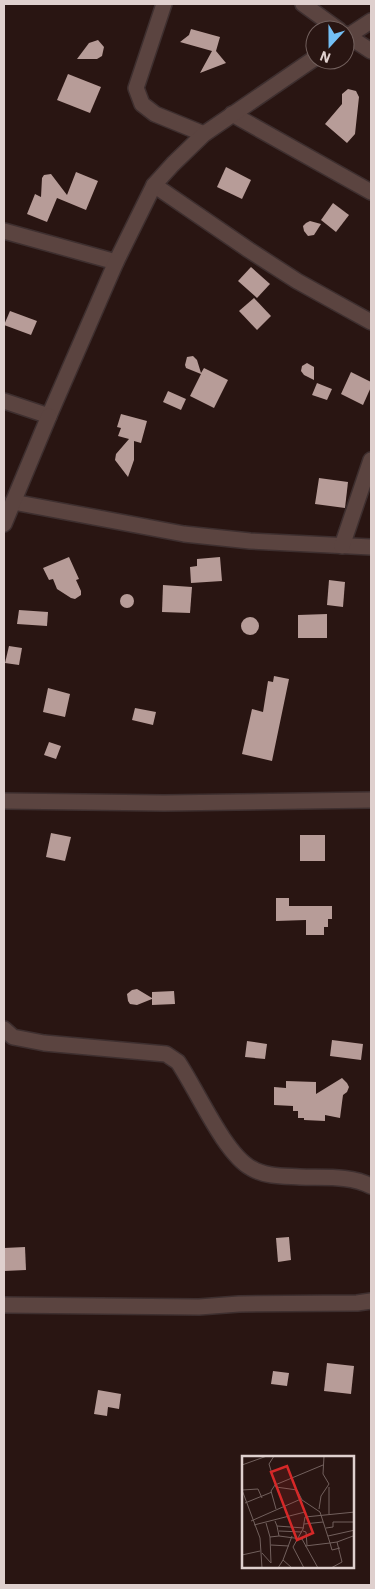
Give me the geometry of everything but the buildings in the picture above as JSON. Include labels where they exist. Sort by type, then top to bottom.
[{"type":"street","points":[[164,4],[136,88],[142,104],[155,114],[204,134]]},
{"type":"street","points":[[303,4],[325,20]]},
{"type":"street","points":[[355,28],[371,20]]},
{"type":"street","points":[[355,41],[371,51]]},
{"type":"street","points":[[4,524],[116,262],[154,185],[204,134],[305,65]]},
{"type":"street","points":[[232,114],[371,192]]},
{"type":"street","points":[[154,185],[296,281],[371,322]]},
{"type":"street","points":[[4,231],[116,262]]},
{"type":"street","points":[[4,401],[49,416]]},
{"type":"street","points":[[342,546],[371,460]]},
{"type":"street","points":[[13,502],[184,534],[250,541],[371,547]]},
{"type":"street","points":[[4,801],[164,803],[371,800]]},
{"type":"street","points":[[4,1029],[13,1037],[44,1043],[166,1054],[178,1062],[221,1133],[238,1157],[251,1168],[269,1175],[352,1179],[371,1186]]},
{"type":"street","points":[[4,1305],[199,1307],[239,1304],[357,1303],[371,1301]]}]
